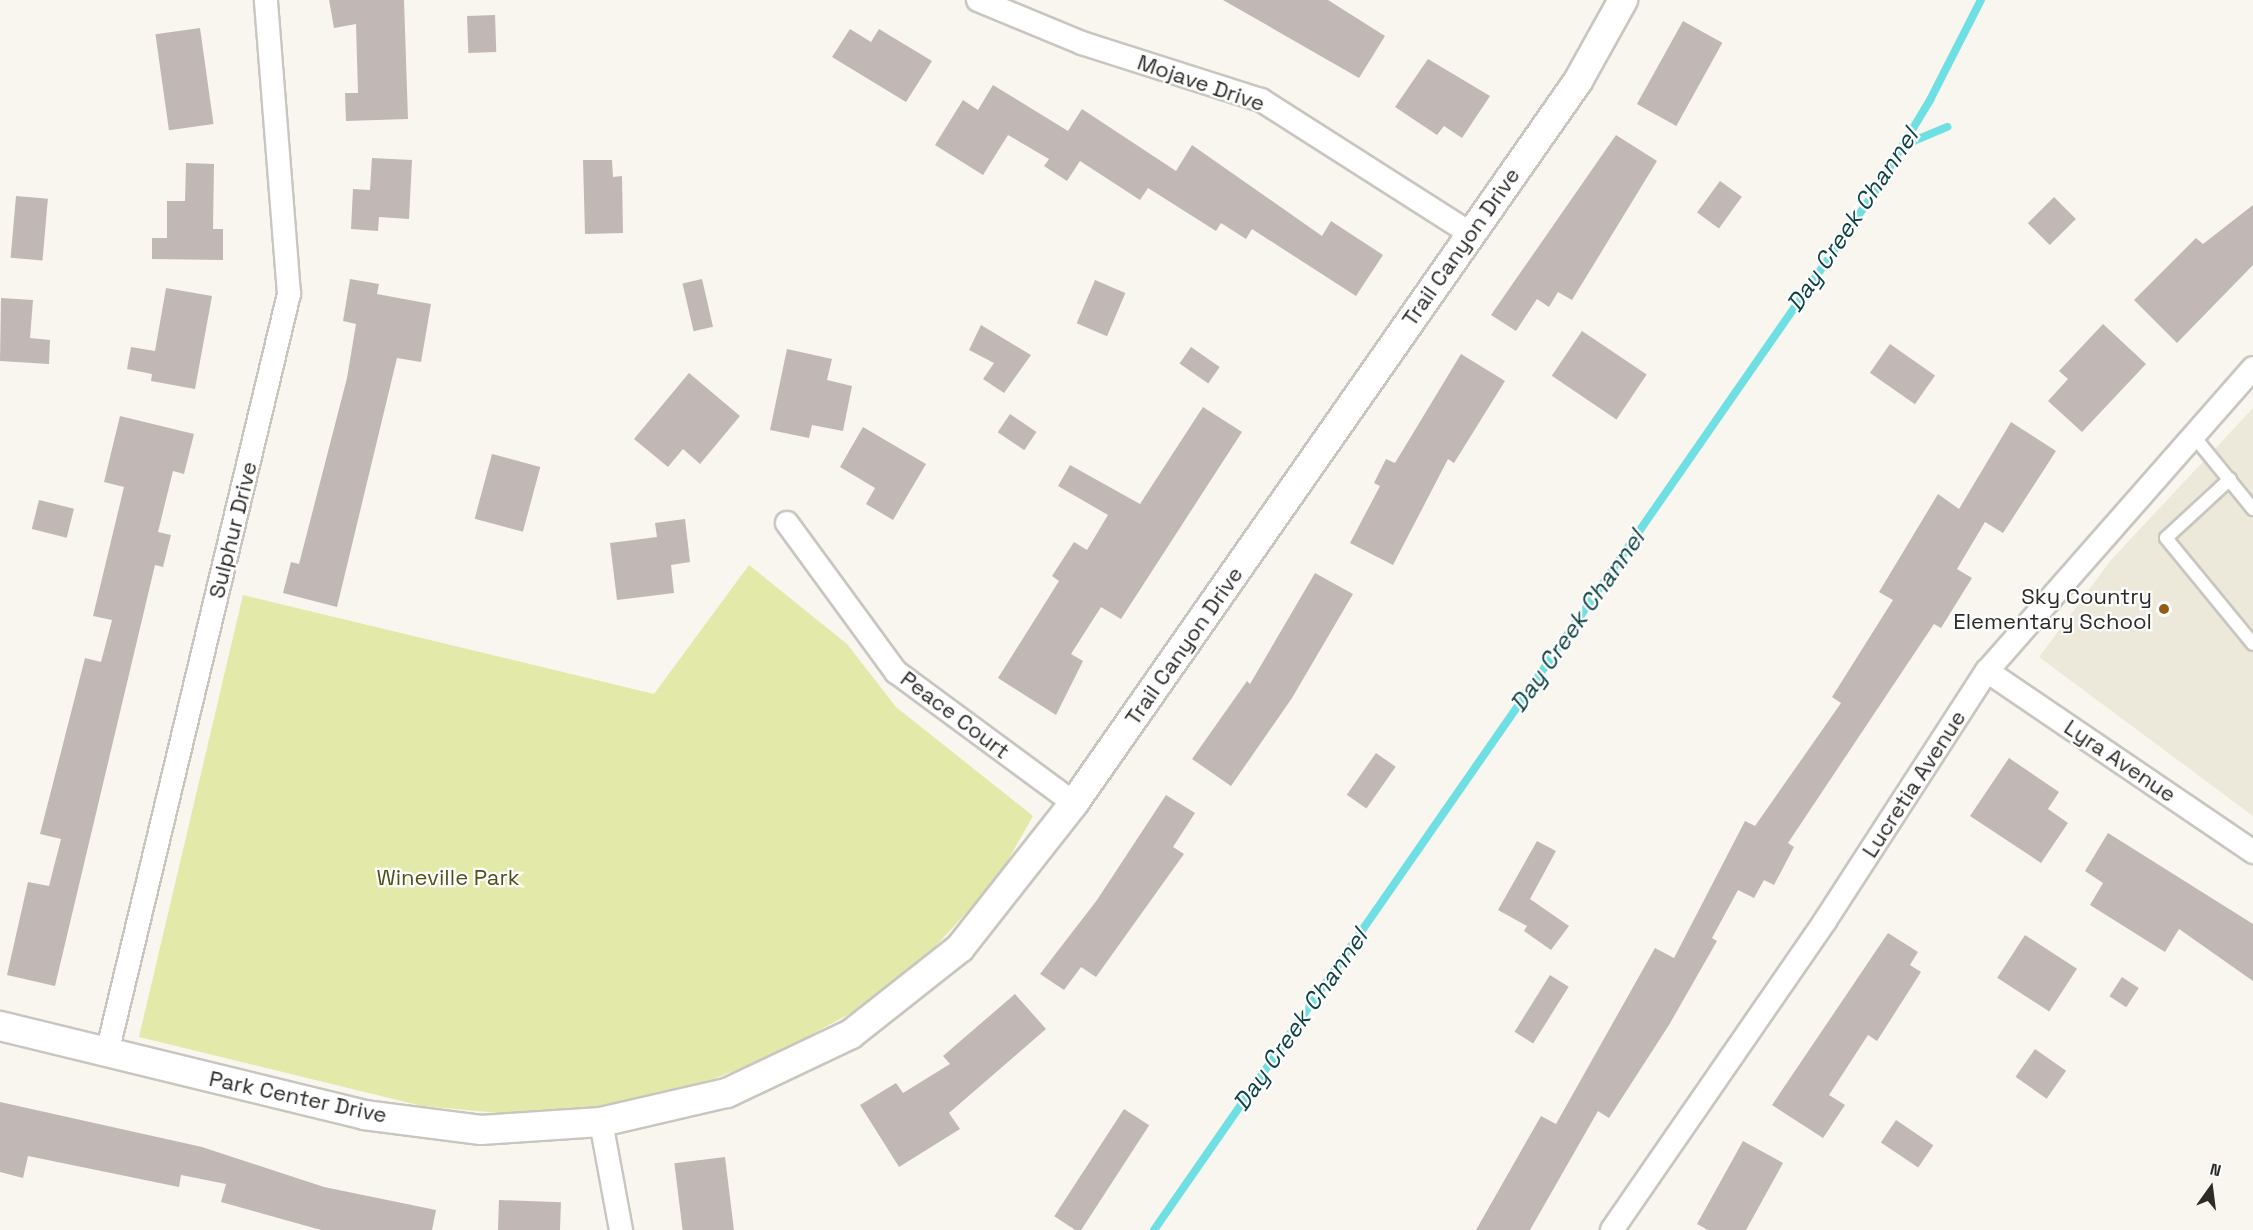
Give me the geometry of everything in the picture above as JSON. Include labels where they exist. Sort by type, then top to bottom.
[{"type":"street","name":"Sulphur Drive","points":[[107,1053],[290,294],[266,0]]},
{"type":"street","name":"Mojave Drive","points":[[978,0],[1082,43],[1261,100],[1470,233]]},
{"type":"street","name":"Trail Canyon Drive","points":[[601,1122],[727,1093],[851,1034],[960,948],[1074,803],[1578,81],[1623,0]]},
{"type":"street","name":"Lucretia Avenue","points":[[1612,1230],[1825,921],[1987,671],[2253,368]]},
{"type":"street","name":"Peace Court","points":[[787,523],[896,672],[1074,803]]},
{"type":"street","name":"Lyra Avenue","points":[[1987,671],[2253,852]]},
{"type":"street","name":"Park Center Drive","points":[[0,1026],[364,1115],[482,1130],[601,1122]]},
{"type":"street","points":[[601,1122],[621,1230]]},
{"type":"lane","points":[[2193,434],[2253,509]]},
{"type":"lane","points":[[2230,479],[2166,538],[2253,644]]},
{"type":"shaded area","name":"Sky Country Elementary School","points":[[2253,408],[2253,816],[2039,657],[2111,560]]},
{"type":"green space","name":"Wineville Park","points":[[749,565],[847,644],[896,707],[1033,816],[998,878],[934,948],[851,1013],[768,1058],[664,1098],[552,1118],[422,1106],[139,1037],[243,595],[654,694]]},
{"type":"building","points":[[329,0],[404,0],[408,119],[346,121],[345,93],[358,93],[356,24],[334,28]]},
{"type":"building","points":[[1223,0],[1328,0],[1385,36],[1359,78]]},
{"type":"building","points":[[495,15],[496,52],[468,53],[467,16]]},
{"type":"building","points":[[1683,21],[1722,43],[1676,126],[1637,104]]},
{"type":"building","points":[[200,28],[213,124],[169,130],[155,34]]},
{"type":"building","points":[[850,29],[871,42],[879,29],[932,61],[906,102],[832,57]]},
{"type":"building","points":[[1428,59],[1490,96],[1462,138],[1444,126],[1437,135],[1395,107]]},
{"type":"building","points":[[993,85],[1068,131],[1082,109],[1176,171],[1192,145],[1322,236],[1331,221],[1383,255],[1356,296],[1252,229],[1246,239],[1221,223],[1216,231],[1148,188],[1140,200],[1080,161],[1067,181],[1044,166],[1049,159],[1008,135],[983,175],[935,145],[963,100],[978,110]]},
{"type":"building","points":[[1616,135],[1657,161],[1572,300],[1558,292],[1549,307],[1537,299],[1516,331],[1491,315]]},
{"type":"building","points":[[372,158],[412,160],[409,219],[379,217],[378,231],[351,229],[353,189],[370,190]]},
{"type":"building","points":[[583,160],[612,160],[613,177],[622,176],[623,233],[585,234]]},
{"type":"building","points":[[186,163],[214,164],[213,229],[223,229],[223,260],[152,259],[152,238],[167,238],[167,201],[185,201]]},
{"type":"building","points":[[1720,181],[1742,197],[1719,228],[1697,213]]},
{"type":"building","points":[[16,196],[48,199],[42,261],[11,258]]},
{"type":"building","points":[[2054,197],[2076,219],[2050,245],[2028,223]]},
{"type":"building","points":[[2253,205],[2253,265],[2177,343],[2134,300],[2196,238],[2203,244]]},
{"type":"building","points":[[350,279],[379,284],[377,294],[431,304],[421,362],[397,358],[337,607],[283,593],[291,562],[299,564],[347,378],[356,324],[343,321]]},
{"type":"building","points":[[702,279],[713,327],[694,331],[683,283]]},
{"type":"building","points":[[1095,280],[1125,293],[1107,336],[1077,323]]},
{"type":"building","points":[[166,288],[212,296],[195,389],[151,381],[152,374],[127,369],[131,347],[155,351]]},
{"type":"building","points":[[1,298],[33,300],[30,338],[50,340],[49,364],[0,361]]},
{"type":"building","points":[[2103,324],[2146,364],[2082,432],[2048,401],[2068,379],[2059,371]]},
{"type":"building","points":[[981,325],[1031,355],[1004,393],[983,379],[994,363],[969,350]]},
{"type":"building","points":[[1582,331],[1647,375],[1616,419],[1552,376]]},
{"type":"building","points":[[1890,344],[1935,376],[1915,404],[1870,373]]},
{"type":"building","points":[[1191,347],[1220,367],[1208,383],[1180,363]]},
{"type":"building","points":[[787,349],[832,359],[827,380],[852,386],[843,431],[812,425],[809,438],[770,430]]},
{"type":"building","points":[[1461,354],[1505,381],[1454,463],[1448,459],[1393,565],[1350,543],[1380,486],[1374,483],[1386,459],[1395,463]]},
{"type":"building","points":[[689,373],[740,416],[700,464],[683,449],[668,467],[634,439]]},
{"type":"building","points":[[1203,407],[1242,432],[1121,619],[1101,607],[1071,654],[1083,661],[1056,715],[998,678],[1059,581],[1052,576],[1074,542],[1087,550],[1108,515],[1058,486],[1070,465],[1140,504]]},
{"type":"building","points":[[1010,414],[1037,432],[1024,450],[998,432]]},
{"type":"building","points":[[120,416],[194,434],[184,474],[173,471],[158,532],[171,535],[163,567],[155,565],[55,986],[7,975],[28,882],[49,886],[61,839],[40,834],[85,658],[101,662],[112,620],[93,616],[124,487],[104,482]]},
{"type":"building","points":[[2011,422],[2056,451],[2003,533],[1985,522],[1957,569],[1972,578],[1941,628],[1934,624],[1788,843],[1794,847],[1774,885],[1764,880],[1754,898],[1738,890],[1712,938],[1717,941],[1669,1025],[1609,1118],[1598,1111],[1530,1230],[1476,1230],[1541,1116],[1556,1124],[1655,948],[1674,958],[1745,821],[1755,826],[1841,703],[1832,697],[1893,600],[1879,592],[1938,494],[1959,509]]},
{"type":"building","points":[[863,427],[926,464],[893,520],[866,504],[875,488],[840,467]]},
{"type":"building","points":[[492,454],[540,467],[523,532],[475,519]]},
{"type":"building","points":[[39,500],[74,509],[67,538],[32,529]]},
{"type":"building","points":[[685,519],[690,562],[671,565],[674,593],[617,600],[610,543],[657,537],[655,523]]},
{"type":"building","points":[[1315,573],[1353,594],[1292,698],[1231,786],[1192,759],[1247,681],[1250,684]]},
{"type":"building","points":[[1376,753],[1396,767],[1366,809],[1347,795]]},
{"type":"building","points":[[2009,758],[2059,792],[2048,809],[2068,823],[2041,863],[1970,816]]},
{"type":"building","points":[[1166,795],[1195,813],[1173,847],[1184,854],[1096,977],[1081,967],[1064,990],[1040,974],[1097,900]]},
{"type":"building","points":[[2108,833],[2253,924],[2253,981],[2179,929],[2165,952],[2090,905],[2103,883],[2085,871]]},
{"type":"building","points":[[1537,841],[1556,851],[1530,899],[1569,926],[1551,950],[1524,931],[1527,926],[1498,910]]},
{"type":"building","points":[[1888,933],[1918,952],[1910,965],[1921,972],[1877,1041],[1868,1035],[1829,1095],[1845,1105],[1823,1138],[1772,1105]]},
{"type":"building","points":[[2025,935],[2077,969],[2049,1012],[1997,978]]},
{"type":"building","points":[[1550,975],[1569,987],[1533,1043],[1514,1032]]},
{"type":"building","points":[[2122,977],[2139,988],[2126,1007],[2109,996]]},
{"type":"building","points":[[1015,994],[1046,1029],[949,1113],[960,1129],[899,1167],[860,1105],[896,1083],[903,1093],[950,1064],[943,1056]]},
{"type":"building","points":[[2035,1049],[2066,1071],[2047,1099],[2015,1077]]},
{"type":"building","points":[[0,1102],[202,1147],[324,1187],[436,1210],[432,1230],[321,1230],[221,1202],[226,1184],[181,1175],[179,1187],[28,1156],[23,1178],[0,1172]]},
{"type":"building","points":[[1124,1109],[1149,1125],[1081,1230],[1075,1230],[1054,1216]]},
{"type":"building","points":[[1896,1120],[1933,1145],[1918,1168],[1881,1142]]},
{"type":"building","points":[[1743,1141],[1783,1163],[1746,1230],[1708,1230],[1697,1224]]},
{"type":"building","points":[[725,1157],[734,1230],[683,1230],[674,1163]]},
{"type":"building","points":[[499,1200],[561,1202],[560,1230],[498,1230]]},
{"type":"waterway","name":"Day Creek Channel","points":[[1154,1230],[1874,193],[1930,100],[1981,0]]},
{"type":"waterway","points":[[1904,145],[1947,127]]},
{"type":"place","name":"Sky Country Elementary School","points":[[2164,609]]}]
